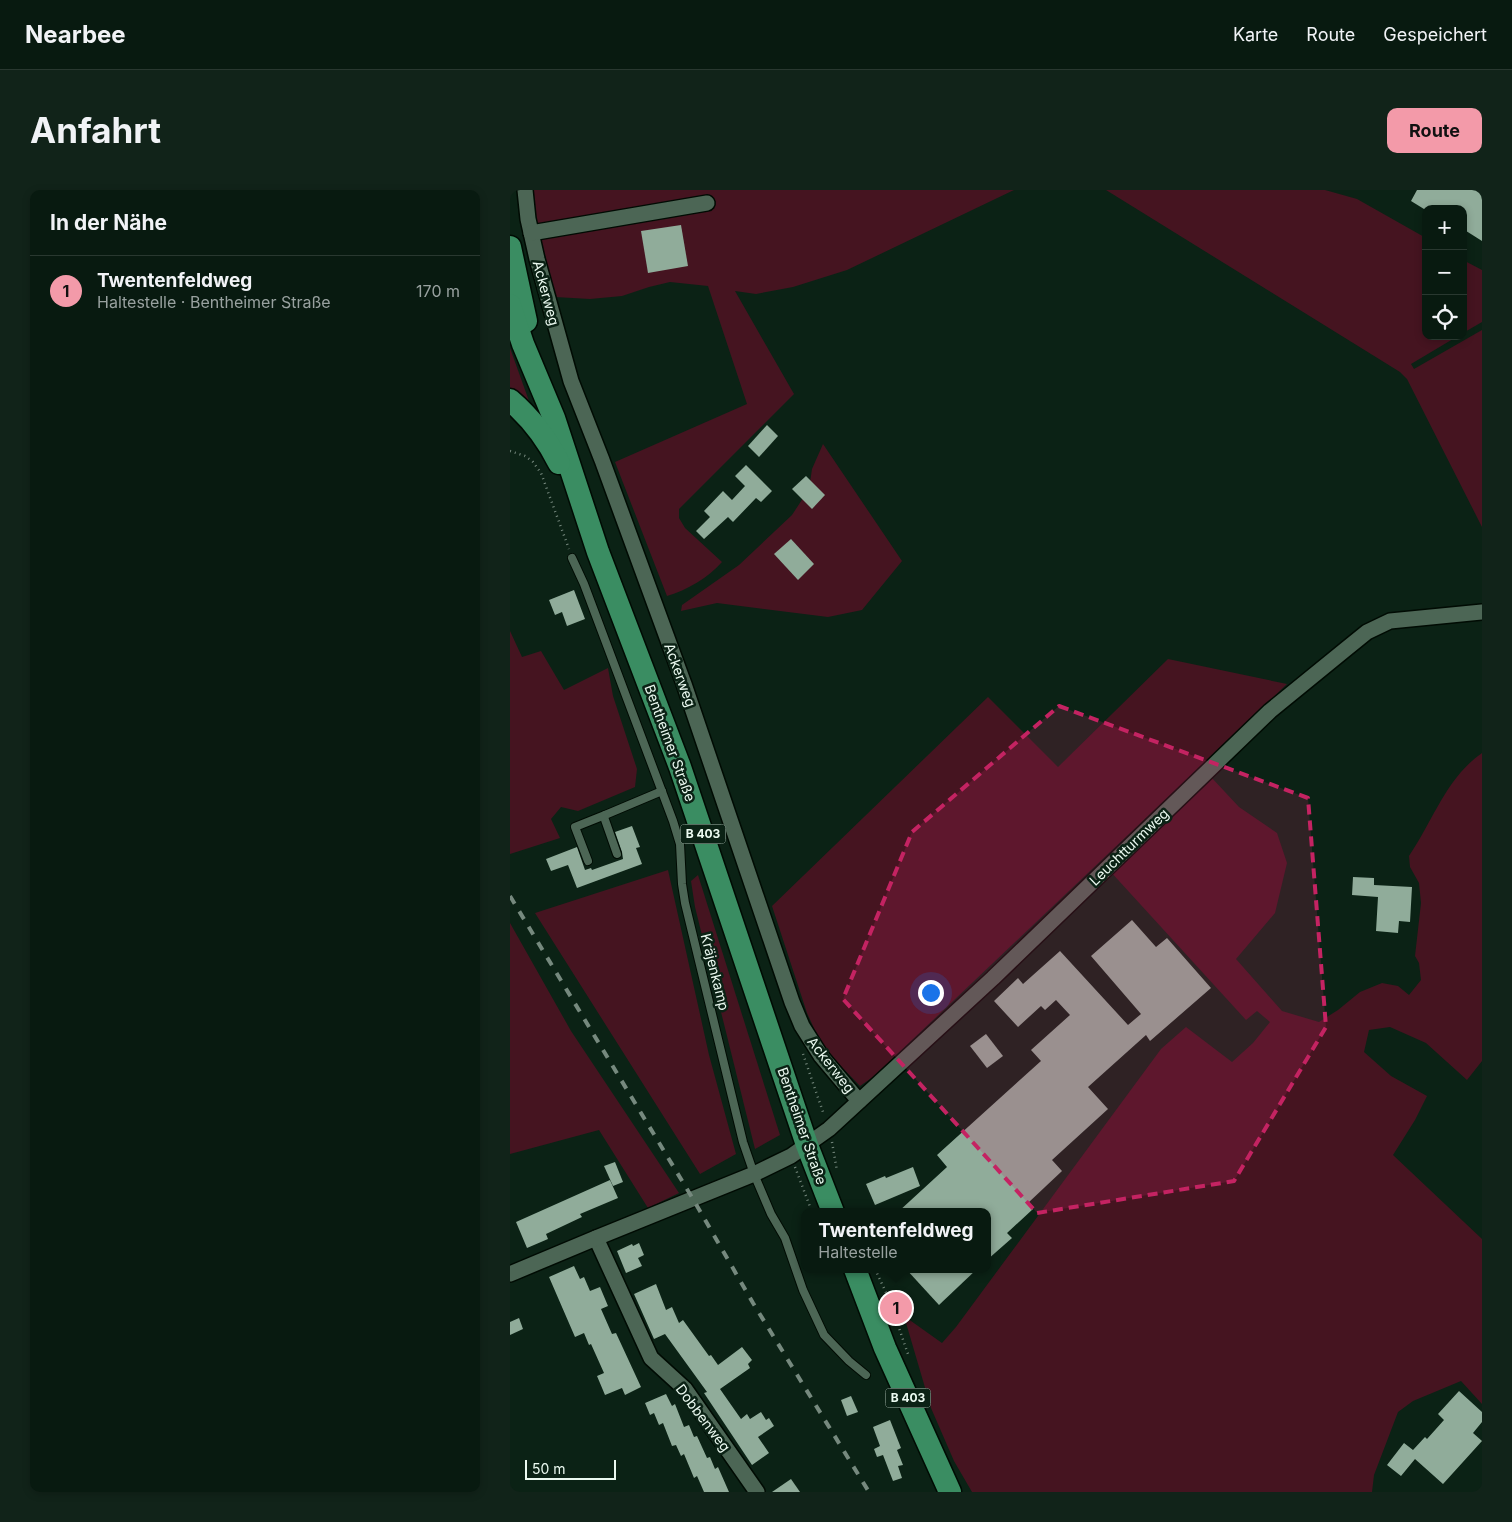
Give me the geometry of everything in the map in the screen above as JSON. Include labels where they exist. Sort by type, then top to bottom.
[{"type":"main road","points":[[510,247],[524,312],[554,418]]},
{"type":"main road","name":"Bentheimer Straße","points":[[510,305],[523,344],[554,418],[598,552],[680,767],[799,1151],[831,1208]]},
{"type":"main road","points":[[510,400],[538,428],[552,450],[591,530]]},
{"type":"main road","name":"B 403","points":[[857,1273],[885,1348],[950,1492]]},
{"type":"street","name":"Ackerweg","points":[[525,190],[531,234],[537,259],[571,380],[681,675],[792,1002],[802,1026],[821,1056],[859,1101]]},
{"type":"street","points":[[531,234],[707,203]]},
{"type":"street","name":"Leuchtturmweg","points":[[510,1274],[754,1174],[799,1151],[828,1129],[1007,965],[1270,712],[1367,632],[1390,622],[1482,612]]},
{"type":"street","name":"Dobbenweg","points":[[596,1238],[651,1358],[685,1390],[758,1492]]},
{"type":"lane","name":"Kräjenkamp","points":[[572,558],[584,584],[680,844],[685,903],[743,1142],[754,1174],[771,1214],[785,1238],[803,1290],[824,1336],[866,1375]]},
{"type":"lane","points":[[588,860],[575,827],[662,791]]},
{"type":"lane","points":[[605,814],[604,817],[617,854]]},
{"type":"path","points":[[510,451],[525,456],[533,462],[541,473],[572,558]]},
{"type":"path","points":[[799,1151],[811,1208]]},
{"type":"highlighted area","points":[[1059,706],[1308,798],[1326,1027],[1234,1181],[1037,1213],[843,999],[912,832]]},
{"type":"shaded area","points":[[532,190],[1014,190],[847,270],[793,287],[756,294],[735,291],[794,394],[679,509],[679,518],[685,528],[722,562],[697,583],[667,596],[615,462],[747,404],[708,286],[670,282],[622,296],[590,299],[555,297],[540,244]]},
{"type":"shaded area","points":[[1106,190],[1325,190],[1357,199],[1422,236],[1422,340],[1451,340],[1411,364],[1414,369],[1482,330],[1482,527],[1407,379],[1400,372]]},
{"type":"shaded area","points":[[1467,262],[1482,270],[1482,322],[1467,331]]},
{"type":"shaded area","points":[[510,348],[529,401],[510,391]]},
{"type":"shaded area","points":[[823,444],[902,561],[862,610],[828,617],[717,603],[681,611],[682,605],[739,565],[792,515],[809,489],[812,469]]},
{"type":"shaded area","points":[[510,631],[522,657],[541,651],[564,690],[608,668],[613,696],[637,769],[635,787],[578,811],[561,807],[551,819],[560,838],[510,854]]},
{"type":"shaded area","points":[[1168,659],[1287,684],[873,1077],[860,1086],[833,1058],[818,1037],[807,1013],[772,906],[988,697],[1058,767]]},
{"type":"shaded area","points":[[1482,753],[1482,1061],[1467,1080],[1426,1043],[1390,1027],[1369,1030],[1364,1052],[1391,1076],[1427,1096],[1415,1120],[1393,1155],[1482,1239],[1482,1404],[1461,1381],[1413,1401],[1398,1412],[1374,1475],[1372,1492],[972,1492],[954,1461],[931,1408],[904,1316],[942,1343],[956,1327],[1161,1049],[1186,1027],[1232,1062],[1253,1043],[1270,1022],[1257,1011],[1246,1020],[1109,870],[1211,777],[1239,807],[1277,833],[1287,863],[1275,913],[1236,959],[1282,1011],[1319,1022],[1338,1010],[1360,992],[1382,983],[1398,986],[1409,995],[1421,980],[1419,963],[1415,956],[1421,903],[1419,883],[1410,867],[1409,856],[1449,787],[1470,763]]},
{"type":"shaded area","points":[[668,870],[709,1055],[736,1154],[700,1174],[535,913]]},
{"type":"shaded area","points":[[698,875],[780,1135],[755,1149],[695,907],[691,881]]},
{"type":"shaded area","points":[[510,923],[571,1031],[679,1193],[648,1208],[599,1130],[510,1154]]},
{"type":"building","points":[[1417,190],[1482,190],[1482,241],[1467,232],[1467,205],[1422,205],[1422,208],[1411,201]]},
{"type":"building","points":[[681,225],[688,266],[648,273],[641,231]]},
{"type":"building","points":[[767,425],[778,436],[759,457],[748,446]]},
{"type":"building","points":[[746,465],[772,491],[761,502],[756,498],[733,522],[728,517],[704,539],[696,531],[710,517],[704,511],[723,491],[732,500],[745,486],[735,476]]},
{"type":"building","points":[[806,476],[825,495],[812,509],[792,489]]},
{"type":"building","points":[[791,539],[814,564],[798,580],[774,554]]},
{"type":"building","points":[[574,590],[585,619],[567,626],[562,612],[555,615],[549,600]]},
{"type":"building","points":[[632,826],[640,847],[636,848],[642,864],[577,888],[568,865],[551,871],[546,859],[577,847],[585,870],[591,868],[592,870],[623,859],[615,832]]},
{"type":"building","points":[[1353,877],[1374,878],[1374,885],[1412,887],[1410,922],[1399,921],[1398,933],[1376,931],[1378,897],[1352,895]]},
{"type":"building","points":[[1132,920],[1156,947],[1167,938],[1211,988],[1150,1041],[1146,1035],[1088,1087],[1108,1109],[1052,1160],[1062,1171],[1028,1203],[1033,1209],[1007,1233],[1012,1238],[991,1256],[991,1208],[902,1208],[947,1167],[937,1155],[1041,1061],[1031,1050],[1070,1015],[1056,1000],[1045,1010],[1041,1006],[1018,1027],[994,1001],[1018,978],[1023,984],[1060,951],[1128,1025],[1141,1014],[1091,956]]},
{"type":"building","points":[[986,1034],[1003,1056],[987,1068],[970,1046]]},
{"type":"building","points":[[615,1162],[623,1182],[613,1186],[604,1166]]},
{"type":"building","points":[[913,1167],[920,1186],[875,1205],[866,1184]]},
{"type":"building","points":[[610,1180],[618,1198],[580,1214],[582,1217],[546,1234],[548,1239],[527,1248],[516,1222]]},
{"type":"building","points":[[639,1243],[644,1255],[638,1258],[642,1266],[626,1273],[617,1251]]},
{"type":"building","points":[[574,1266],[580,1279],[584,1277],[590,1291],[600,1287],[608,1306],[601,1309],[612,1334],[616,1333],[641,1387],[625,1395],[622,1388],[605,1395],[597,1376],[604,1373],[591,1344],[589,1345],[584,1333],[575,1337],[549,1277]]},
{"type":"building","points":[[910,1273],[973,1273],[939,1305]]},
{"type":"building","points":[[656,1284],[666,1310],[672,1307],[679,1323],[683,1320],[709,1356],[711,1355],[718,1365],[742,1347],[752,1360],[748,1364],[750,1368],[720,1389],[741,1419],[747,1414],[750,1419],[761,1412],[766,1420],[769,1418],[774,1426],[758,1437],[769,1453],[752,1465],[704,1393],[707,1392],[665,1334],[654,1339],[634,1294]]},
{"type":"building","points":[[519,1318],[523,1329],[510,1335],[510,1322]]},
{"type":"building","points":[[1459,1391],[1482,1412],[1482,1422],[1473,1433],[1482,1441],[1443,1484],[1415,1459],[1401,1476],[1387,1465],[1404,1443],[1413,1450],[1425,1437],[1427,1439],[1444,1420],[1438,1414]]},
{"type":"building","points":[[666,1394],[672,1406],[675,1404],[684,1427],[689,1425],[694,1437],[697,1436],[707,1458],[710,1457],[715,1469],[718,1467],[729,1492],[704,1492],[697,1476],[694,1478],[684,1454],[681,1456],[676,1445],[672,1446],[663,1423],[659,1425],[654,1413],[650,1415],[645,1403]]},
{"type":"building","points":[[851,1396],[858,1412],[847,1416],[841,1400]]},
{"type":"building","points":[[890,1420],[901,1448],[897,1450],[903,1465],[898,1466],[902,1478],[893,1481],[883,1455],[877,1457],[874,1449],[880,1446],[873,1427]]},
{"type":"building","points":[[791,1479],[800,1492],[772,1492]]},
{"type":"railway","points":[[510,896],[693,1199],[753,1303],[869,1492]]},
{"type":"place","name":"Twentenfeldweg","points":[[896,1308]]}]
